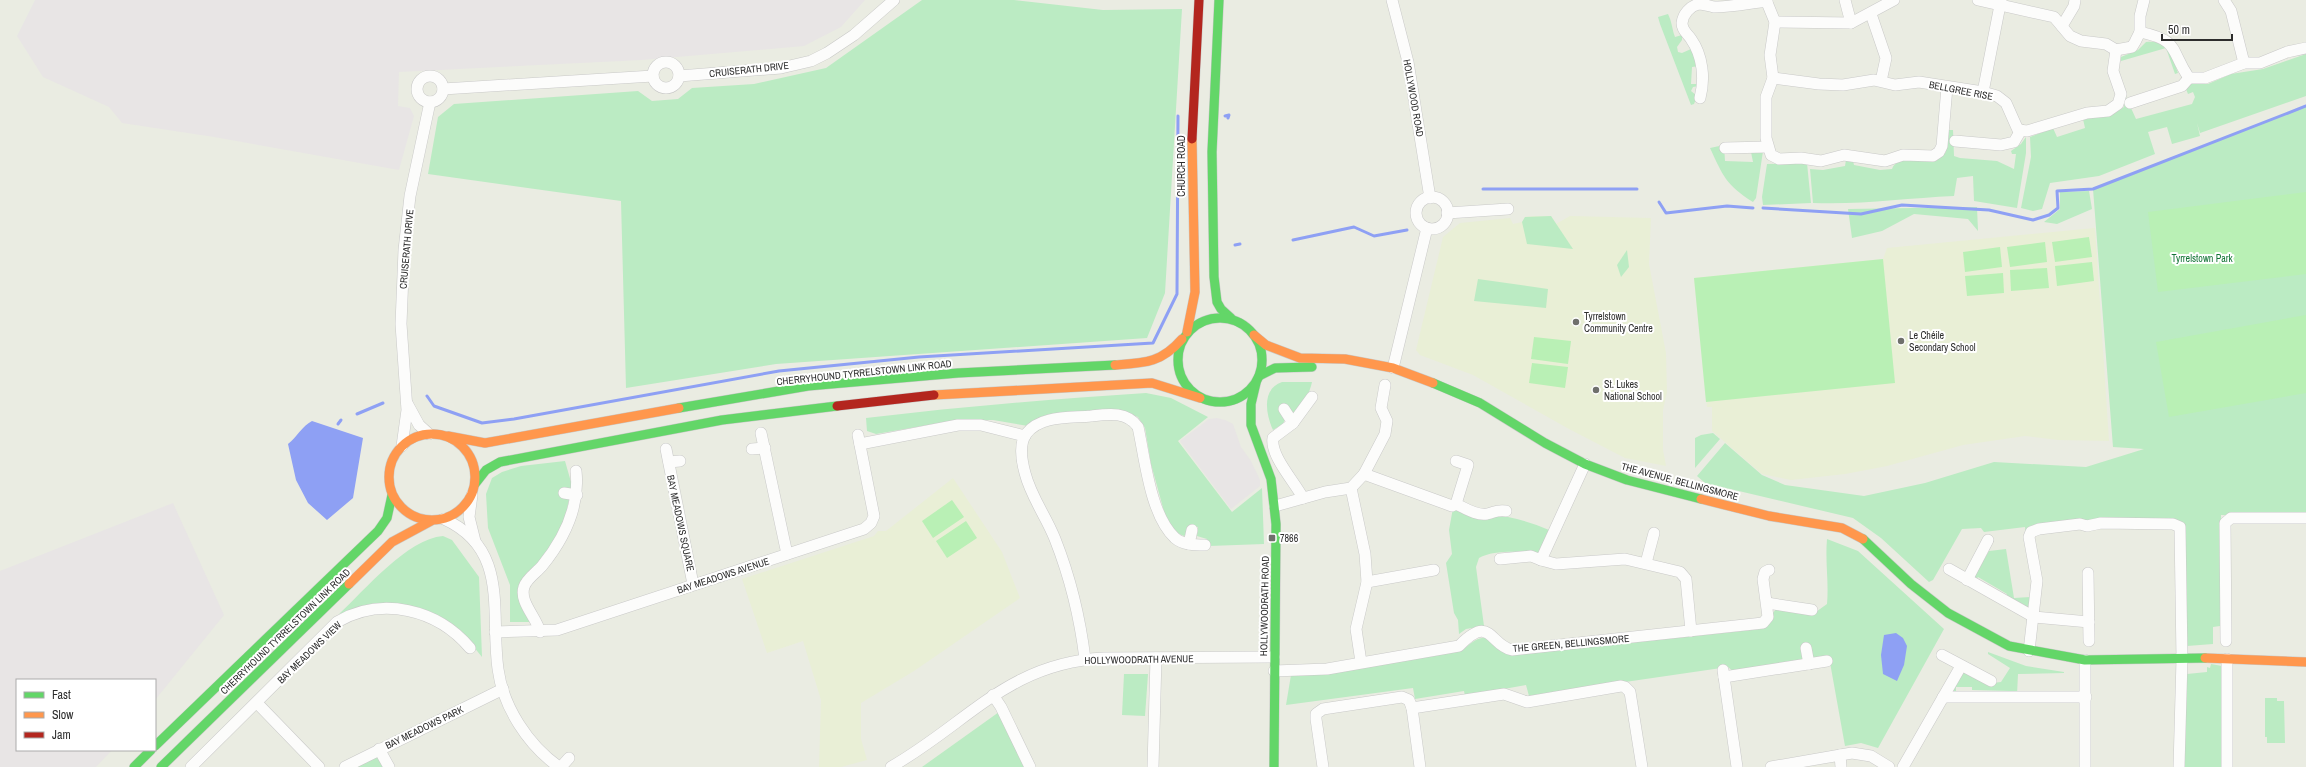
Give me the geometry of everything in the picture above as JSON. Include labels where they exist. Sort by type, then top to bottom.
[{"type":"street","name":"CRUISERATH DRIVE","points":[[679,76],[781,68],[811,61],[827,53],[854,35],[894,0]]},
{"type":"street","name":"CHURCH ROAD","points":[[1184,336],[1195,292],[1192,133],[1199,0]]},
{"type":"street","points":[[475,484],[486,470],[508,460],[722,420],[842,405],[971,392],[1152,383],[1200,398],[1220,402],[1240,397],[1258,380],[1262,355],[1254,334],[1244,324],[1231,318],[1220,308],[1216,294],[1213,244],[1212,126],[1219,0]]},
{"type":"street","name":"HOLLYWOOD ROAD","points":[[1392,0],[1408,62],[1430,198]]},
{"type":"street","points":[[1845,0],[1851,23]]},
{"type":"street","points":[[1775,22],[1851,23],[1871,14],[1894,0]]},
{"type":"street","points":[[1978,0],[2001,2],[2054,17],[2070,36],[2081,41],[2095,42],[2116,50],[2132,47],[2140,32],[2140,16],[2144,0]]},
{"type":"street","points":[[2062,26],[2074,6],[2074,0]]},
{"type":"street","points":[[2224,0],[2231,11],[2244,63]]},
{"type":"street","points":[[1700,98],[1703,80],[1702,66],[1696,48],[1684,32],[1682,24],[1686,12],[1693,6],[1701,4],[1714,6],[1766,1],[1775,22],[1770,55],[1773,78],[1766,97],[1767,147],[1771,154],[1779,159],[1801,158],[1821,161],[1844,155],[1885,161],[1903,155],[1933,156],[1939,152],[1942,146],[1947,87]]},
{"type":"street","points":[[1983,92],[2001,2]]},
{"type":"street","points":[[1871,14],[1886,58],[1881,81]]},
{"type":"street","points":[[2140,32],[2168,41],[2176,51],[2182,69],[2188,78]]},
{"type":"street","points":[[2188,78],[2204,78],[2244,63],[2260,63],[2287,52],[2306,48]]},
{"type":"street","points":[[1955,141],[2001,145],[2014,142],[2021,130],[2027,131],[2087,113],[2108,111],[2118,104],[2121,94],[2113,71],[2116,50]]},
{"type":"street","points":[[667,62],[677,68],[679,76],[674,85],[667,88],[656,83],[653,76],[658,64],[667,62]]},
{"type":"street","points":[[434,76],[440,81],[443,89],[437,99],[430,102],[422,100],[418,94],[417,86],[422,78],[434,76]]},
{"type":"street","points":[[443,89],[653,76]]},
{"type":"street","name":"BELLGREE RISE","points":[[1773,78],[1819,84],[1881,81],[1895,85],[1920,82],[1983,92],[1997,96],[2006,103],[2014,123],[2018,130],[2021,130]]},
{"type":"street","points":[[2130,103],[2182,86],[2188,78]]},
{"type":"street","name":"CRUISERATH DRIVE","points":[[402,446],[407,410],[401,324],[404,250],[410,196],[430,102]]},
{"type":"street","points":[[1725,148],[1767,147]]},
{"type":"street","points":[[1430,198],[1444,203],[1447,212],[1441,226],[1427,228],[1418,222],[1416,212],[1421,202],[1430,198]]},
{"type":"street","points":[[1447,212],[1508,209]]},
{"type":"street","points":[[1393,368],[1427,228]]},
{"type":"street","points":[[1200,398],[1189,390],[1181,379],[1177,366],[1178,352],[1184,336],[1196,324],[1207,319],[1219,317],[1231,318]]},
{"type":"street","name":"THE AVENUE, BELLINGSMORE","points":[[1254,334],[1266,345],[1300,358],[1345,359],[1393,368],[1480,403],[1545,443],[1585,464],[1627,480],[1769,516],[1842,528],[1868,542],[1911,584],[1948,613],[1989,637],[2029,651],[2086,660],[2227,659],[2306,662]]},
{"type":"street","name":"CHERRYHOUND TYRRELSTOWN LINK ROAD","points":[[448,436],[485,442],[509,440],[808,386],[958,373],[1132,364],[1159,361],[1170,354],[1184,336]]},
{"type":"street","name":"THE AVENUE, BELLINGSMORE","points":[[1258,380],[1275,368],[1368,364]]},
{"type":"street","name":"HOLLYWOODRATH ROAD","points":[[1258,380],[1251,404],[1251,424],[1271,479],[1276,546],[1274,767]]},
{"type":"street","points":[[1274,506],[1325,492],[1351,488],[1364,474],[1385,434],[1387,422],[1381,408],[1385,384]]},
{"type":"street","points":[[1303,498],[1278,458],[1272,443],[1273,438],[1293,423],[1312,397]]},
{"type":"street","name":"CRUISERATH DRIVE","points":[[406,399],[408,408],[419,425],[429,434]]},
{"type":"street","name":"HOLLYWOODRATH ROAD","points":[[1220,402],[1239,411],[1251,424]]},
{"type":"street","points":[[1284,409],[1293,423]]},
{"type":"street","points":[[1085,659],[1082,630],[1055,539],[1037,504],[1025,472],[1022,452],[1025,436],[1032,428],[1049,419],[1112,414],[1128,417],[1134,421],[1138,427],[1154,497],[1164,524],[1176,538],[1189,544],[1204,545]]},
{"type":"street","name":"BAY MEADOWS AVENUE","points":[[495,632],[540,632],[557,630],[864,529],[871,523],[874,516],[859,440],[958,425],[981,425],[1025,436]]},
{"type":"street","points":[[762,433],[787,554]]},
{"type":"street","points":[[472,495],[466,505],[444,519],[431,521],[408,513],[399,505],[392,495],[389,482],[389,469],[394,456],[402,446],[414,437],[429,434],[448,436],[460,444],[470,455],[475,469],[475,484],[472,495],[470,517],[475,541]]},
{"type":"street","points":[[752,450],[765,448]]},
{"type":"street","name":"BAY MEADOWS SQUARE","points":[[666,449],[694,584]]},
{"type":"street","points":[[1456,460],[1468,465],[1456,504]]},
{"type":"street","name":"BAY MEADOWS SQUARE","points":[[668,462],[680,461]]},
{"type":"street","points":[[1542,560],[1585,464]]},
{"type":"street","points":[[540,632],[524,596],[524,586],[561,541],[573,512],[577,494],[576,471]]},
{"type":"street","points":[[1364,474],[1452,506],[1456,504],[1480,514],[1488,514],[1495,510],[1506,511]]},
{"type":"street","points":[[1351,488],[1365,554],[1367,582],[1356,630],[1361,662]]},
{"type":"street","points":[[564,493],[577,494]]},
{"type":"street","name":"CHERRYHOUND TYRRELSTOWN LINK ROAD","points":[[156,745],[378,531],[387,518],[392,495]]},
{"type":"street","points":[[2226,641],[2225,523],[2231,518],[2306,518]]},
{"type":"street","points":[[444,519],[458,525],[475,541],[485,558],[494,583],[495,632],[498,670],[503,689],[523,731],[560,767],[569,758]]},
{"type":"street","name":"CHERRYHOUND TYRRELSTOWN LINK ROAD","points":[[161,767],[392,542],[431,521]]},
{"type":"street","points":[[2029,651],[2037,581],[2029,537],[2034,530],[2080,524],[2086,526],[2108,523],[2177,525],[2180,527],[2182,532],[2182,659],[2179,767]]},
{"type":"street","points":[[1189,544],[1192,530]]},
{"type":"street","points":[[1646,563],[1654,533]]},
{"type":"street","points":[[1967,580],[1988,540]]},
{"type":"street","points":[[1500,559],[1531,556],[1556,564],[1617,559],[1646,563],[1680,572],[1684,576],[1691,631]]},
{"type":"street","points":[[1949,569],[2034,617],[2088,622]]},
{"type":"street","points":[[1367,582],[1434,570]]},
{"type":"street","name":"THE GREEN, BELLINGSMORE","points":[[1274,671],[1327,669],[1459,646],[1470,635],[1481,632],[1494,636],[1504,648],[1512,650],[1763,623],[1768,617],[1763,579],[1765,572],[1769,570]]},
{"type":"street","points":[[2088,573],[2089,641]]},
{"type":"street","points":[[1767,603],[1812,610]]},
{"type":"street","name":"BAY MEADOWS VIEW","points":[[191,767],[337,622],[352,614],[373,609],[410,610],[425,615],[450,628],[470,648]]},
{"type":"street","points":[[1806,648],[1809,664]]},
{"type":"street","points":[[1942,655],[1991,682]]},
{"type":"street","points":[[1153,767],[1156,658]]},
{"type":"street","name":"HOLLYWOODRATH AVENUE","points":[[891,767],[993,695],[1044,668],[1085,659],[1274,658]]},
{"type":"street","points":[[2227,659],[2227,767]]},
{"type":"street","points":[[2085,767],[2086,660]]},
{"type":"street","points":[[1737,767],[1723,673],[1827,661]]},
{"type":"street","points":[[1903,767],[1961,666]]},
{"type":"street","points":[[1412,708],[1504,694],[1527,702],[1625,686],[1630,692],[1642,767]]},
{"type":"street","name":"BAY MEADOWS PARK","points":[[345,767],[503,689]]},
{"type":"street","points":[[993,695],[1001,707],[1030,767]]},
{"type":"street","points":[[1323,767],[1316,719],[1319,711],[1402,697],[1409,700],[1412,708],[1420,767]]},
{"type":"street","points":[[1943,698],[2086,697]]},
{"type":"street","points":[[257,703],[319,767]]},
{"type":"street","points":[[379,749],[389,767]]},
{"type":"street","points":[[134,767],[150,751]]},
{"type":"street","points":[[1771,767],[1840,755],[1861,754],[1875,758],[1889,767]]},
{"type":"street","points":[[1840,755],[1841,767]]},
{"type":"shaded area","points":[[35,0],[865,0],[841,27],[804,46],[642,60],[399,72],[398,106],[410,108],[414,116],[399,170],[214,137],[122,123],[109,107],[43,77],[17,36]]},
{"type":"shaded area","points":[[1551,216],[1556,224],[1570,216],[1651,218],[1649,264],[1666,353],[1667,392],[1663,410],[1663,450],[1666,466],[1625,458],[1569,429],[1473,375],[1420,355],[1416,350],[1443,237],[1460,223],[1510,218],[1513,224],[1522,222],[1525,217]]},
{"type":"shaded area","name":"Le Chéile Secondary School","points":[[2095,228],[2109,441],[2058,440],[2025,436],[1963,445],[1887,466],[1845,474],[1791,480],[1762,474],[1712,431],[1712,407],[1707,407],[1694,278],[1883,259],[1887,248]]},
{"type":"shaded area","points":[[1217,418],[1233,424],[1241,447],[1251,461],[1260,480],[1260,486],[1231,509],[1180,441],[1209,419]]},
{"type":"shaded area","points":[[953,478],[1002,552],[1020,598],[914,671],[861,703],[861,739],[867,760],[841,767],[819,767],[821,700],[803,641],[767,653],[742,579],[874,536],[878,531],[886,531]]},
{"type":"shaded area","points":[[173,503],[224,615],[156,699],[156,679],[16,679],[16,751],[111,751],[96,767],[0,767],[0,571]]},
{"type":"green space","points":[[922,0],[1014,0],[1103,10],[1182,9],[1165,293],[1147,338],[776,364],[626,388],[621,201],[428,174],[438,117],[454,104],[638,91],[652,101],[678,99],[692,88],[754,84],[826,68]]},
{"type":"green space","points":[[1668,14],[1675,37],[1682,35],[1682,40],[1677,47],[1678,52],[1682,53],[1691,49],[1699,66],[1692,67],[1691,84],[1699,84],[1699,86],[1693,87],[1691,91],[1697,96],[1694,104],[1691,105],[1658,17]]},
{"type":"green space","points":[[2146,42],[2160,43],[2165,46],[2174,60],[2178,73],[2175,74],[2166,48],[2121,61],[2121,57],[2138,50]]},
{"type":"green space","points":[[2306,54],[2306,96],[2200,133],[2197,123],[2200,136],[2172,144],[2167,127],[2148,132],[2155,154],[2099,176],[2050,183],[2042,209],[2033,211],[2021,208],[2031,157],[2030,137],[2053,128],[2057,137],[2085,128],[2083,119],[2109,114],[2119,110],[2124,107],[2126,97],[2136,119],[2192,104],[2195,97],[2193,92],[2188,94],[2186,89],[2191,84],[2208,84],[2231,74],[2263,69]]},
{"type":"green space","name":"Tyrrelstown Park","points":[[2306,106],[2306,516],[2221,515],[2222,624],[2220,626],[2213,627],[2213,644],[2187,646],[2185,526],[2106,520],[2026,537],[2025,527],[1984,532],[1981,528],[1962,529],[1933,580],[1929,582],[1881,538],[1853,518],[1705,483],[1697,476],[1725,443],[1762,475],[1785,485],[1864,496],[1925,483],[1994,462],[2086,467],[2144,449],[2113,447],[2093,189]]},
{"type":"green space","points":[[1948,130],[1953,130],[1954,156],[1960,158],[1997,161],[2014,169],[2016,154],[2012,154],[2011,151],[2021,144],[2026,137],[2026,153],[2017,208],[1974,201],[1973,176],[1957,178],[1954,196],[1866,202],[1813,203],[1810,169],[1823,170],[1845,166],[1846,160],[1853,161],[1854,165],[1880,170],[1892,169],[1899,162],[1905,160],[1936,161],[1946,152]]},
{"type":"green space","points":[[1724,145],[1725,161],[1753,162],[1751,152],[1763,151],[1756,198],[1753,202],[1731,185],[1718,166],[1710,148]]},
{"type":"green space","points":[[1807,163],[1811,203],[1763,205],[1762,197],[1767,164]]},
{"type":"green space","points":[[2089,191],[2092,209],[2057,224],[2044,222],[2060,209],[2060,192]]},
{"type":"green space","points":[[2306,192],[2306,274],[2158,292],[2148,212]]},
{"type":"green space","points":[[1977,207],[1978,231],[1968,219],[1914,214],[1882,231],[1852,238],[1848,209]]},
{"type":"green space","points":[[1551,216],[1573,249],[1527,244],[1522,222],[1525,217]]},
{"type":"green space","points":[[2089,237],[2092,257],[2055,262],[2052,242]]},
{"type":"green space","points":[[2045,242],[2047,262],[2010,267],[2007,247]]},
{"type":"green space","points":[[2000,247],[2002,267],[1965,272],[1963,252]]},
{"type":"green space","points":[[1627,250],[1629,267],[1621,277],[1617,265]]},
{"type":"green space","points":[[1883,259],[1895,383],[1706,402],[1694,278]]},
{"type":"green space","points":[[2092,262],[2094,281],[2057,286],[2055,266]]},
{"type":"green space","points":[[2047,268],[2049,288],[2011,291],[2010,270]]},
{"type":"green space","points":[[2003,273],[2004,293],[1967,296],[1965,276]]},
{"type":"green space","points":[[1478,279],[1548,289],[1546,308],[1474,301]]},
{"type":"green space","points":[[2306,315],[2306,393],[2169,417],[2156,342]]},
{"type":"green space","points":[[1534,337],[1571,341],[1568,364],[1531,359]]},
{"type":"green space","points":[[1532,363],[1568,367],[1565,388],[1529,383]]},
{"type":"green space","points":[[1282,382],[1312,382],[1304,403],[1298,410],[1285,419],[1283,424],[1273,430],[1268,417],[1268,396],[1275,385]]},
{"type":"green space","points":[[1146,393],[1171,398],[1208,417],[1178,441],[1232,512],[1262,488],[1264,544],[1209,546],[1207,539],[1197,536],[1198,527],[1191,526],[1188,533],[1184,536],[1177,533],[1172,528],[1165,515],[1151,464],[1145,428],[1138,417],[1123,411],[1028,426],[993,420],[957,420],[876,434],[867,431],[866,418],[936,410]]},
{"type":"green space","points":[[1713,433],[1720,439],[1695,468],[1695,438],[1701,435]]},
{"type":"green space","points":[[565,461],[573,489],[569,500],[562,534],[560,539],[550,551],[522,581],[532,622],[510,622],[510,585],[488,528],[486,494],[492,478],[502,472],[521,466]]},
{"type":"green space","points":[[952,500],[964,517],[933,538],[922,521]]},
{"type":"green space","points":[[1453,508],[1514,518],[1549,530],[1540,553],[1501,552],[1485,555],[1479,558],[1476,567],[1484,626],[1466,629],[1459,634],[1458,620],[1454,613],[1446,563],[1452,554],[1449,530]]},
{"type":"green space","points":[[966,521],[977,538],[947,558],[936,541]]},
{"type":"green space","points":[[443,536],[452,540],[479,577],[482,657],[460,630],[430,612],[408,606],[381,603],[339,614],[387,567],[401,556],[415,546],[429,539]]},
{"type":"green space","points":[[1827,539],[1858,551],[1944,629],[1878,748],[1861,743],[1845,746],[1829,657],[1734,672],[1728,667],[1529,696],[1526,685],[1465,696],[1464,691],[1415,699],[1413,688],[1286,705],[1291,675],[1346,670],[1463,650],[1481,638],[1492,640],[1501,649],[1514,655],[1761,629],[1776,609],[1813,614],[1827,604]]},
{"type":"green space","points":[[2006,549],[2014,598],[2030,597],[2028,608],[2006,598],[2007,594],[1978,577],[1975,581],[1974,577],[1989,551]]},
{"type":"green space","points":[[1988,652],[2026,666],[2064,673],[2018,674],[2017,695],[2011,694],[2011,691],[1972,690],[1972,687],[1956,687],[1956,694],[1952,689],[1963,671],[1992,683],[2001,682],[2010,668],[1988,654]]},
{"type":"green space","points":[[2211,664],[2222,666],[2224,767],[2185,767],[2185,759],[2181,754],[2185,751],[2185,680],[2187,674],[2207,672],[2207,667],[2210,668]]},
{"type":"green space","points":[[1124,674],[1148,674],[1145,716],[1122,715]]},
{"type":"green space","points":[[2265,698],[2277,698],[2277,701],[2284,701],[2285,743],[2267,743],[2267,737],[2265,737]]},
{"type":"green space","points":[[999,712],[1025,767],[922,767]]},
{"type":"green space","points":[[376,753],[385,767],[349,767]]},
{"type":"water","points":[[312,421],[363,438],[353,498],[327,520],[308,503],[296,480],[288,444],[305,426]]},
{"type":"water","points":[[1896,633],[1903,638],[1907,646],[1904,665],[1897,681],[1883,674],[1881,655],[1884,635]]},
{"type":"waterway","points":[[1763,208],[1861,214],[1902,205],[1989,210],[2033,220],[2049,215],[2058,208],[2057,191],[2093,189],[2306,106]]},
{"type":"waterway","points":[[1225,116],[1229,115],[1228,118]]},
{"type":"waterway","points":[[427,396],[434,406],[482,423],[514,419],[779,371],[919,357],[1153,343],[1177,294],[1178,116]]},
{"type":"waterway","points":[[1483,189],[1637,189]]},
{"type":"waterway","points":[[1659,202],[1666,213],[1727,206],[1753,208]]},
{"type":"waterway","points":[[1293,240],[1354,227],[1374,236],[1407,230]]},
{"type":"waterway","points":[[1235,245],[1240,244]]},
{"type":"waterway","points":[[357,414],[383,403]]},
{"type":"waterway","points":[[338,424],[341,420]]},
{"type":"traffic: fast","points":[[1219,0],[1212,152],[1214,277],[1217,302],[1221,309],[1231,318]]},
{"type":"traffic: fast","points":[[1212,318],[1228,318],[1244,325],[1255,336],[1262,352],[1262,360],[1262,368],[1259,376],[1250,390],[1244,395],[1228,402],[1212,402],[1196,395],[1185,384],[1178,368],[1178,352],[1185,336],[1196,325],[1212,318]]},
{"type":"traffic: fast","points":[[679,408],[808,386],[958,373],[1115,365]]},
{"type":"traffic: fast","points":[[1259,376],[1275,368],[1312,367]]},
{"type":"traffic: fast","points":[[1256,383],[1251,404],[1251,425],[1271,479],[1276,524],[1274,767]]},
{"type":"traffic: fast","points":[[1433,383],[1480,403],[1545,443],[1585,464],[1627,480],[1701,499]]},
{"type":"traffic: fast","points":[[475,484],[486,470],[500,462],[722,420],[837,406]]},
{"type":"traffic: fast","points":[[156,745],[378,531],[387,518],[392,495]]},
{"type":"traffic: fast","points":[[1863,539],[1911,584],[1948,613],[2009,646],[2085,660],[2205,658]]},
{"type":"traffic: fast","points":[[161,767],[349,584]]},
{"type":"traffic: fast","points":[[134,767],[150,751]]},
{"type":"traffic: slow","points":[[1187,332],[1195,292],[1192,139]]},
{"type":"traffic: slow","points":[[1254,335],[1266,345],[1300,358],[1345,359],[1393,368],[1433,383]]},
{"type":"traffic: slow","points":[[1115,365],[1152,360],[1167,353],[1182,339]]},
{"type":"traffic: slow","points":[[934,395],[1152,383],[1200,398]]},
{"type":"traffic: slow","points":[[448,436],[485,443],[679,408]]},
{"type":"traffic: slow","points":[[432,434],[449,437],[463,446],[472,460],[475,477],[472,494],[463,508],[449,517],[432,520],[415,517],[401,508],[392,494],[389,477],[392,460],[401,446],[415,437],[432,434]]},
{"type":"traffic: slow","points":[[1701,499],[1769,516],[1842,528],[1863,539]]},
{"type":"traffic: slow","points":[[349,584],[392,542],[431,521]]},
{"type":"traffic: slow","points":[[2205,658],[2306,662]]},
{"type":"traffic: jam","points":[[1192,139],[1199,0]]},
{"type":"traffic: jam","points":[[837,406],[934,395]]},
{"type":"place","name":"Tyrrelstown Community Centre","points":[[1576,322]]},
{"type":"place","name":"Le Chéile Secondary School","points":[[1901,341]]},
{"type":"place","name":"St. Lukes National School","points":[[1596,390]]},
{"type":"place","name":"7866","points":[[1272,538]]}]
